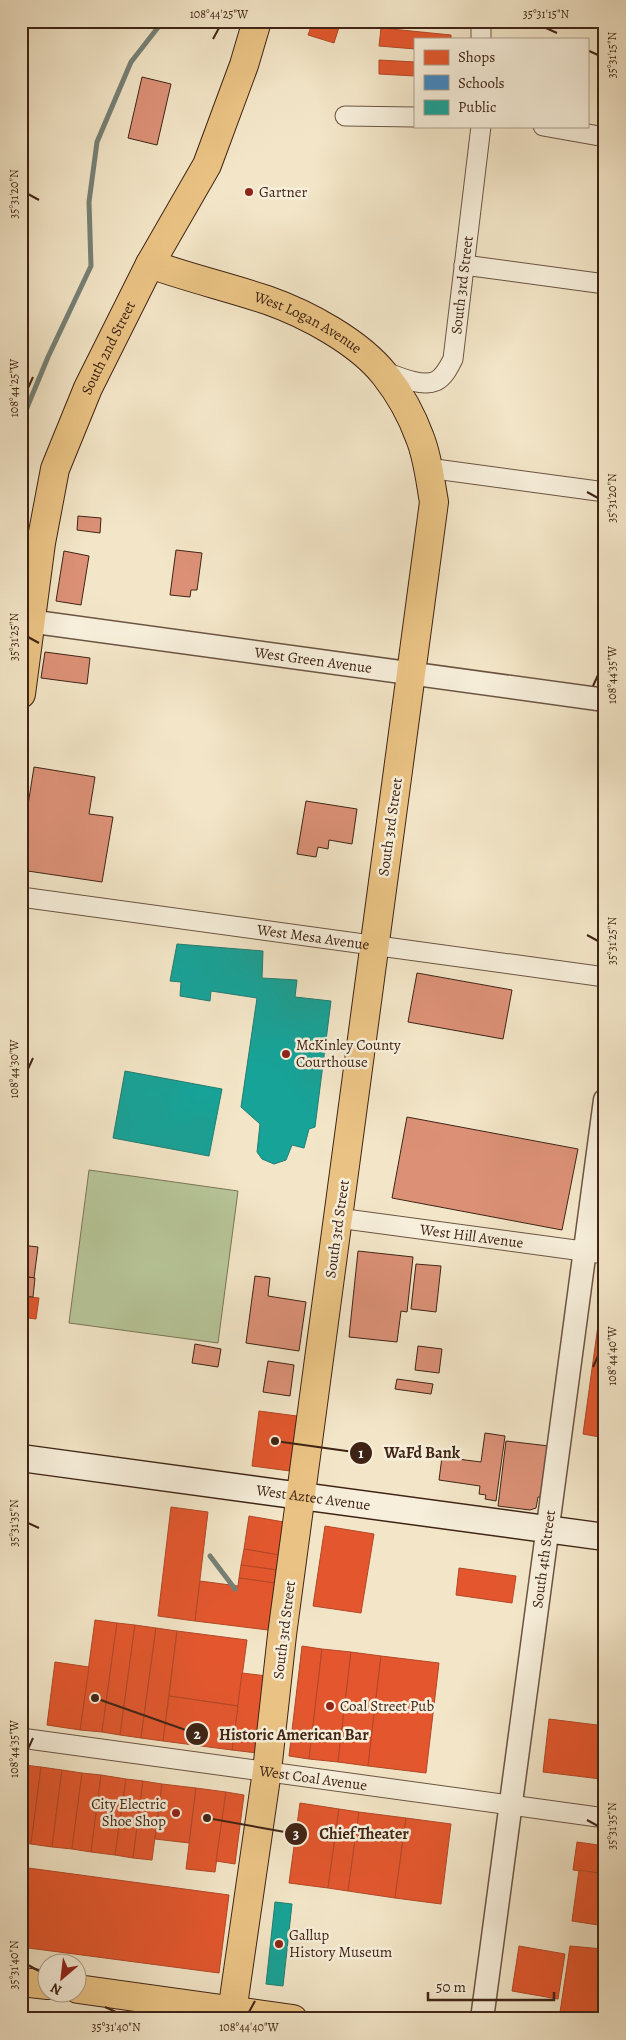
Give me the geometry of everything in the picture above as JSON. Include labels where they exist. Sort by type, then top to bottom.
[{"type":"main road","name":"South 2nd Street","points":[[21,694],[26,621],[55,469],[88,388],[150,264],[207,165],[244,65],[256,21]]},
{"type":"main road","name":"West Logan Avenue","points":[[150,264],[268,300],[314,320],[355,346],[380,370],[408,410],[421,440]]},
{"type":"main road","name":"South 3rd Street","points":[[232,2015],[267,1771],[301,1496],[434,502],[421,440]]},
{"type":"main road","name":"West Aztec Avenue","points":[[21,1458],[605,1537]]},
{"type":"main road","points":[[21,1982],[38,1984]]},
{"type":"main road","points":[[88,1991],[232,2015],[293,2019]]},
{"type":"street","points":[[481,21],[481,38]]},
{"type":"street","points":[[345,116],[414,117]]},
{"type":"street","name":"South 3rd Street","points":[[380,370],[425,383],[436,381],[445,373],[453,359],[480,128]]},
{"type":"street","points":[[555,128],[605,137]]},
{"type":"street","points":[[464,265],[605,284]]},
{"type":"street","points":[[428,468],[605,492]]},
{"type":"street","name":"West Green Avenue","points":[[26,621],[605,700]]},
{"type":"street","name":"West Mesa Avenue","points":[[21,897],[605,977]]},
{"type":"street","name":"South 4th Street","points":[[482,2019],[548,1530],[595,1253],[605,1100]]},
{"type":"street","name":"West Hill Avenue","points":[[338,1218],[595,1253]]},
{"type":"street","name":"West Coal Avenue","points":[[21,1738],[605,1818]]},
{"type":"green space","points":[[89,1170],[238,1191],[218,1343],[69,1323]]},
{"type":"building: Shops","points":[[313,21],[341,21],[334,43],[308,35]]},
{"type":"building: Shops","points":[[381,28],[451,35],[451,38],[414,38],[414,49],[379,46]]},
{"type":"building: Shops","points":[[379,60],[414,62],[414,76],[379,74]]},
{"type":"building: Shops","points":[[605,1282],[605,1438],[583,1434]]},
{"type":"building: Shops","points":[[21,1296],[39,1298],[36,1319],[21,1317]]},
{"type":"building: Shops","points":[[259,1411],[297,1416],[290,1471],[252,1466]]},
{"type":"building: Shops","points":[[171,1507],[208,1512],[195,1621],[158,1616]]},
{"type":"building: Shops","points":[[249,1516],[284,1522],[279,1555],[244,1549]]},
{"type":"building: Shops","points":[[325,1526],[374,1534],[361,1613],[313,1606]]},
{"type":"building: Shops","points":[[244,1549],[279,1555],[277,1570],[241,1565]]},
{"type":"building: Shops","points":[[241,1565],[277,1570],[275,1583],[239,1578]]},
{"type":"building: Shops","points":[[459,1568],[516,1576],[512,1603],[456,1595]]},
{"type":"building: Shops","points":[[239,1578],[275,1583],[268,1630],[195,1621],[200,1581],[238,1586]]},
{"type":"building: Shops","points":[[95,1620],[117,1623],[102,1732],[80,1730]]},
{"type":"building: Shops","points":[[117,1623],[135,1625],[120,1735],[102,1732]]},
{"type":"building: Shops","points":[[135,1625],[156,1628],[141,1738],[120,1735]]},
{"type":"building: Shops","points":[[156,1628],[177,1631],[163,1741],[141,1738]]},
{"type":"building: Shops","points":[[177,1631],[247,1640],[238,1706],[169,1696]]},
{"type":"building: Shops","points":[[302,1646],[322,1649],[309,1759],[289,1756]]},
{"type":"building: Shops","name":"Coal Street Pub","points":[[322,1649],[351,1652],[338,1762],[309,1759]]},
{"type":"building: Shops","points":[[351,1652],[381,1656],[368,1766],[338,1762]]},
{"type":"building: Shops","points":[[381,1656],[439,1663],[426,1773],[368,1766]]},
{"type":"building: Shops","points":[[55,1662],[89,1667],[80,1730],[47,1725]]},
{"type":"building: Shops","points":[[242,1673],[267,1676],[257,1753],[232,1750]]},
{"type":"building: Shops","points":[[169,1696],[238,1706],[232,1750],[163,1741]]},
{"type":"building: Shops","points":[[549,1719],[605,1726],[605,1750],[601,1779],[543,1772]]},
{"type":"building: Shops","points":[[21,1764],[24,1765],[21,1789]]},
{"type":"building: Shops","points":[[24,1765],[41,1767],[31,1844],[21,1842],[21,1789]]},
{"type":"building: Shops","points":[[41,1767],[62,1770],[52,1847],[31,1844]]},
{"type":"building: Shops","points":[[62,1770],[82,1773],[72,1849],[52,1847]]},
{"type":"building: Shops","points":[[82,1773],[101,1775],[91,1852],[72,1849]]},
{"type":"building: Shops","points":[[101,1775],[126,1779],[115,1855],[91,1852]]},
{"type":"building: Shops","points":[[126,1779],[143,1781],[133,1858],[115,1855]]},
{"type":"building: Shops","points":[[143,1781],[162,1784],[152,1860],[133,1858]]},
{"type":"building: Shops","name":"City Electric Shoe Shop","points":[[162,1784],[196,1788],[189,1843],[155,1839]]},
{"type":"building: Shops","points":[[196,1788],[226,1792],[215,1872],[186,1869]]},
{"type":"building: Shops","points":[[226,1792],[244,1795],[235,1864],[216,1861]]},
{"type":"building: Shops","points":[[300,1803],[339,1809],[328,1888],[289,1883]]},
{"type":"building: Shops","points":[[339,1809],[359,1812],[348,1891],[328,1888]]},
{"type":"building: Shops","points":[[359,1812],[406,1818],[395,1898],[348,1891]]},
{"type":"building: Shops","points":[[406,1818],[451,1824],[441,1904],[395,1898]]},
{"type":"building: Shops","points":[[577,1842],[605,1846],[605,1874],[573,1870]]},
{"type":"building: Shops","points":[[21,1867],[229,1895],[219,1973],[88,1956],[88,1952],[59,1952],[21,1947]]},
{"type":"building: Shops","points":[[579,1870],[605,1874],[605,1926],[572,1921]]},
{"type":"building: Shops","points":[[604,1941],[605,2019],[559,2019],[570,1946],[603,1949]]},
{"type":"building: Shops","points":[[519,1946],[565,1954],[558,1999],[512,1991]]},
{"type":"building: Schools","points":[[21,1485],[25,1486],[21,1517]]},
{"type":"building: Public","name":"McKinley County Courthouse","points":[[177,944],[263,951],[262,978],[297,980],[295,997],[331,1001],[315,1127],[309,1129],[304,1148],[292,1145],[286,1160],[274,1164],[262,1159],[257,1152],[260,1124],[241,1107],[257,998],[211,991],[210,1001],[180,996],[181,982],[170,981]]},
{"type":"building: Public","points":[[125,1071],[222,1089],[209,1156],[113,1138]]},
{"type":"building: Public","name":"Gallup History Museum","points":[[275,1902],[292,1904],[283,1986],[266,1984]]},
{"type":"building: Other","points":[[142,77],[171,84],[157,145],[128,138]]},
{"type":"building: Other","points":[[78,516],[101,518],[100,533],[77,530]]},
{"type":"building: Other","points":[[176,550],[202,553],[197,590],[191,590],[190,597],[170,595]]},
{"type":"building: Other","points":[[64,551],[89,556],[81,605],[56,601]]},
{"type":"building: Other","points":[[45,652],[90,658],[87,684],[41,678]]},
{"type":"building: Other","points":[[34,767],[95,777],[89,814],[113,817],[102,882],[21,870],[21,849]]},
{"type":"building: Other","points":[[306,801],[357,809],[352,844],[329,840],[328,849],[318,847],[316,857],[297,854]]},
{"type":"building: Other","points":[[417,973],[512,990],[503,1039],[408,1022]]},
{"type":"building: Other","points":[[407,1117],[578,1149],[562,1230],[392,1198]]},
{"type":"building: Other","points":[[21,1245],[38,1247],[34,1278],[21,1276]]},
{"type":"building: Other","points":[[358,1251],[413,1257],[407,1312],[401,1311],[397,1342],[349,1337]]},
{"type":"building: Other","points":[[416,1264],[441,1266],[436,1312],[411,1309]]},
{"type":"building: Other","points":[[21,1276],[35,1278],[33,1297],[21,1296]]},
{"type":"building: Other","points":[[255,1276],[270,1278],[268,1296],[306,1302],[299,1351],[246,1343]]},
{"type":"building: Other","points":[[195,1344],[221,1349],[218,1367],[192,1363]]},
{"type":"building: Other","points":[[418,1346],[442,1349],[439,1373],[415,1370]]},
{"type":"building: Other","points":[[268,1361],[294,1365],[290,1396],[263,1392]]},
{"type":"building: Other","points":[[397,1379],[433,1384],[431,1394],[395,1389]]},
{"type":"building: Other","points":[[485,1433],[505,1436],[496,1501],[485,1499],[486,1495],[479,1494],[480,1486],[439,1480],[442,1457],[481,1462]]},
{"type":"building: Other","points":[[506,1441],[549,1446],[541,1497],[538,1497],[536,1508],[530,1510],[498,1506]]},
{"type":"waterway","points":[[21,422],[48,357],[91,266],[89,202],[97,142],[131,62],[163,21]]},
{"type":"waterway","points":[[210,1556],[235,1589]]},
{"type":"place","name":"Gartner","points":[[249,192]]},
{"type":"place","name":"McKinley County Courthouse","points":[[286,1054]]},
{"type":"place","name":"WaFd Bank","points":[[275,1441]]},
{"type":"place","name":"Historic American Bar","points":[[95,1698]]},
{"type":"place","name":"Coal Street Pub","points":[[330,1706]]},
{"type":"place","name":"City Electric Shoe Shop","points":[[176,1813]]},
{"type":"place","name":"Chief Theater","points":[[207,1818]]},
{"type":"place","name":"Gallup History Museum","points":[[279,1944]]}]
